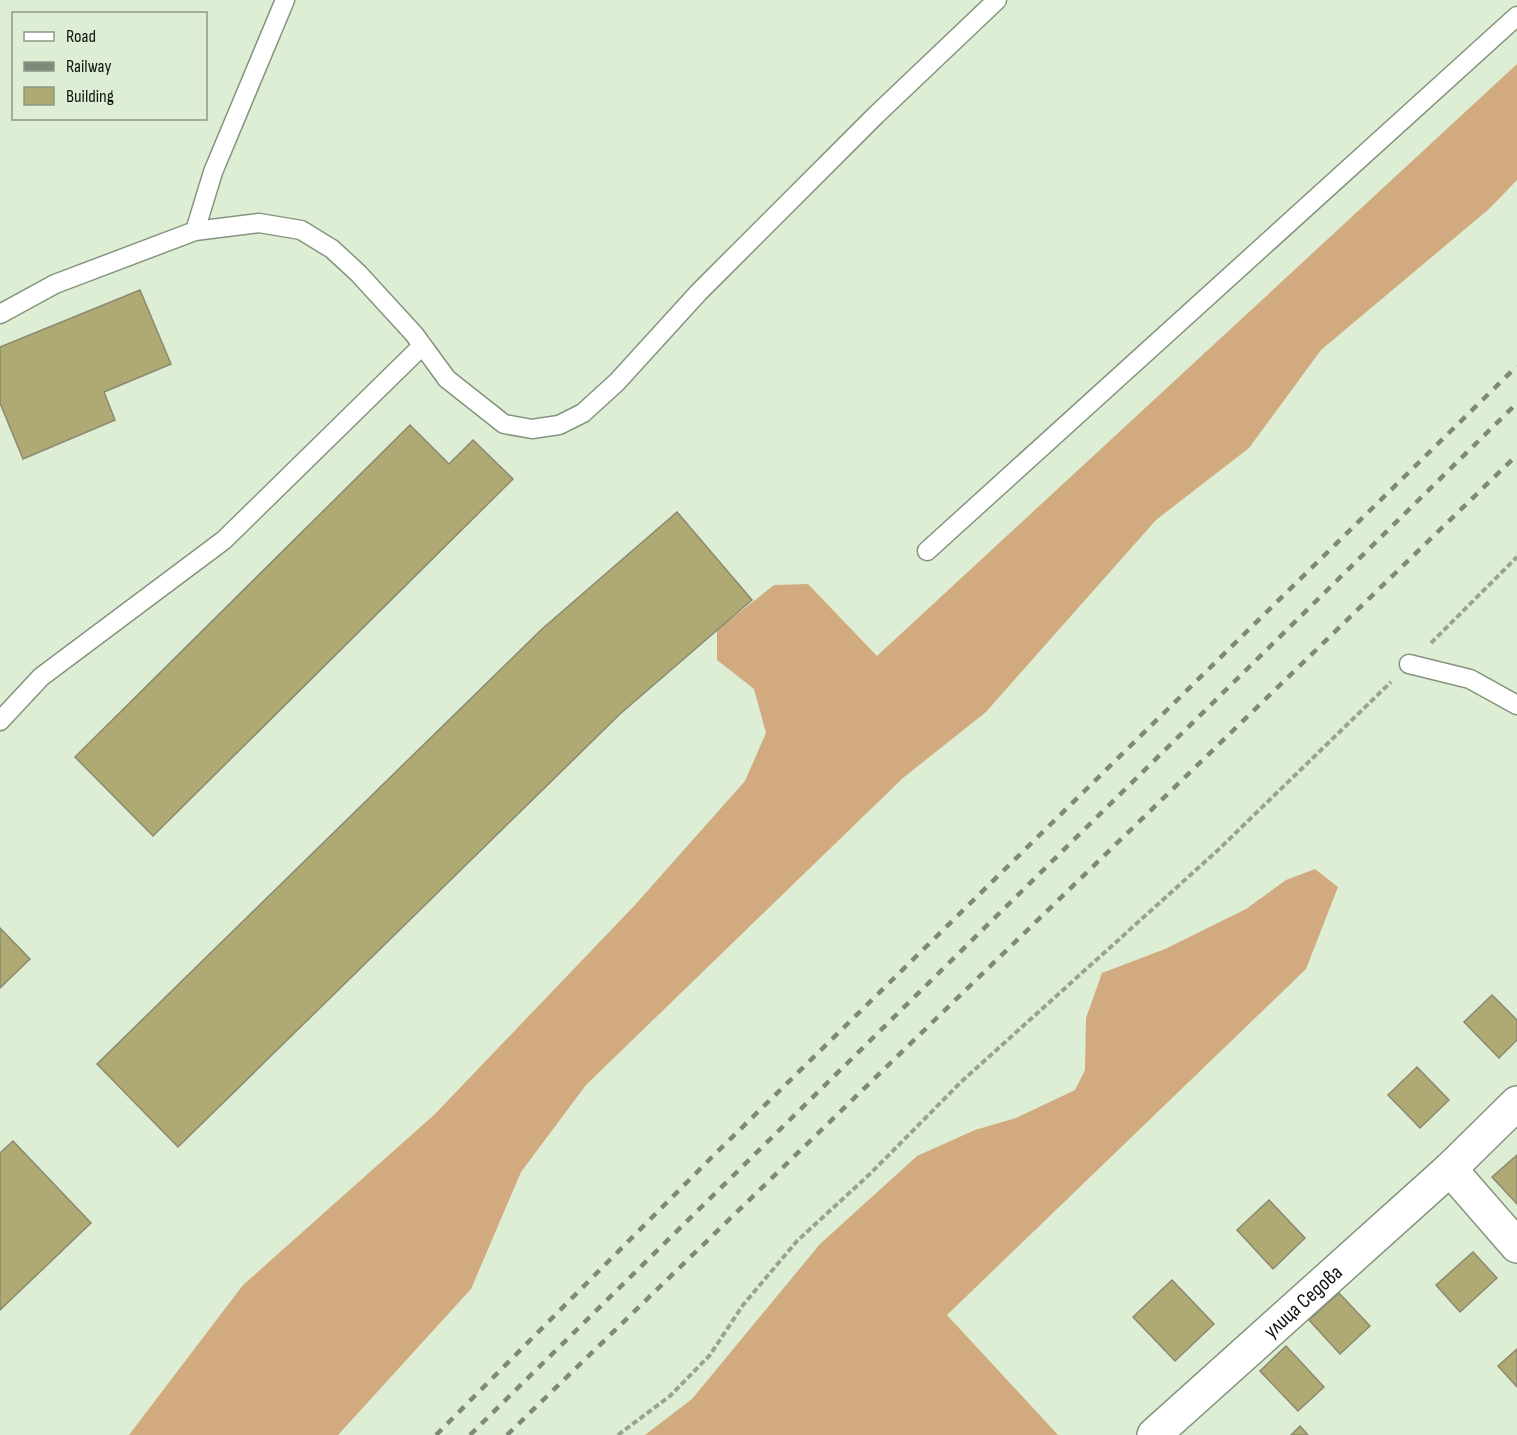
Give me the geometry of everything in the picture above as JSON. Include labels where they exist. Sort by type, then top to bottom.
[{"type":"street","name":"улица Седова","points":[[1154,1435],[1450,1169],[1517,1103]]},
{"type":"street","points":[[1450,1169],[1517,1246]]},
{"type":"lane","points":[[195,231],[213,172],[285,0]]},
{"type":"lane","points":[[0,314],[55,284],[195,231],[259,223],[301,230],[332,249],[358,273],[422,345],[447,379],[504,424],[532,429],[559,425],[583,413],[617,382],[699,292],[876,115],[997,0]]},
{"type":"lane","points":[[927,551],[1517,16]]},
{"type":"lane","points":[[0,721],[41,677],[225,540],[422,345]]},
{"type":"lane","points":[[1409,664],[1470,679],[1517,705]]},
{"type":"path","points":[[618,1435],[670,1396],[710,1355],[743,1305],[797,1241],[871,1173],[961,1082],[1217,851],[1517,557]]},
{"type":"shaded area","points":[[1517,64],[1517,180],[1489,209],[1321,350],[1249,448],[1156,520],[986,712],[903,778],[586,1085],[521,1172],[471,1289],[338,1435],[129,1435],[243,1285],[435,1114],[634,906],[745,781],[766,733],[754,689],[717,660],[717,630],[774,585],[808,584],[877,656]]},
{"type":"shaded area","points":[[1315,869],[1338,887],[1306,969],[947,1315],[1058,1435],[645,1435],[692,1399],[820,1244],[917,1156],[975,1130],[1016,1118],[1075,1090],[1085,1070],[1086,1018],[1102,973],[1165,949],[1246,909],[1286,880]]},
{"type":"building","points":[[140,290],[171,364],[104,392],[115,420],[23,459],[0,403],[0,347]]},
{"type":"building","points":[[410,425],[449,464],[473,440],[513,479],[153,836],[75,757]]},
{"type":"building","points":[[677,512],[752,600],[620,714],[178,1147],[97,1064],[542,629]]},
{"type":"building","points":[[0,928],[30,959],[0,988]]},
{"type":"building","points":[[1492,995],[1517,1020],[1517,1040],[1499,1058],[1464,1022]]},
{"type":"building","points":[[1417,1067],[1449,1100],[1420,1128],[1388,1095]]},
{"type":"building","points":[[13,1141],[91,1223],[0,1310],[0,1153]]},
{"type":"building","points":[[1517,1155],[1517,1204],[1492,1177]]},
{"type":"building","points":[[1269,1200],[1305,1238],[1273,1269],[1237,1230]]},
{"type":"building","points":[[1473,1252],[1497,1278],[1460,1312],[1436,1285]]},
{"type":"building","points":[[1172,1280],[1214,1324],[1175,1361],[1133,1317]]},
{"type":"building","points":[[1339,1293],[1370,1326],[1340,1354],[1309,1320]]},
{"type":"building","points":[[1286,1346],[1324,1387],[1298,1411],[1260,1371]]},
{"type":"building","points":[[1517,1349],[1517,1387],[1498,1366]]},
{"type":"building","points":[[1300,1426],[1308,1435],[1291,1435]]},
{"type":"railway","points":[[436,1435],[711,1158],[1517,366]]},
{"type":"railway","points":[[470,1435],[1517,403]]},
{"type":"railway","points":[[507,1435],[1517,455]]}]
